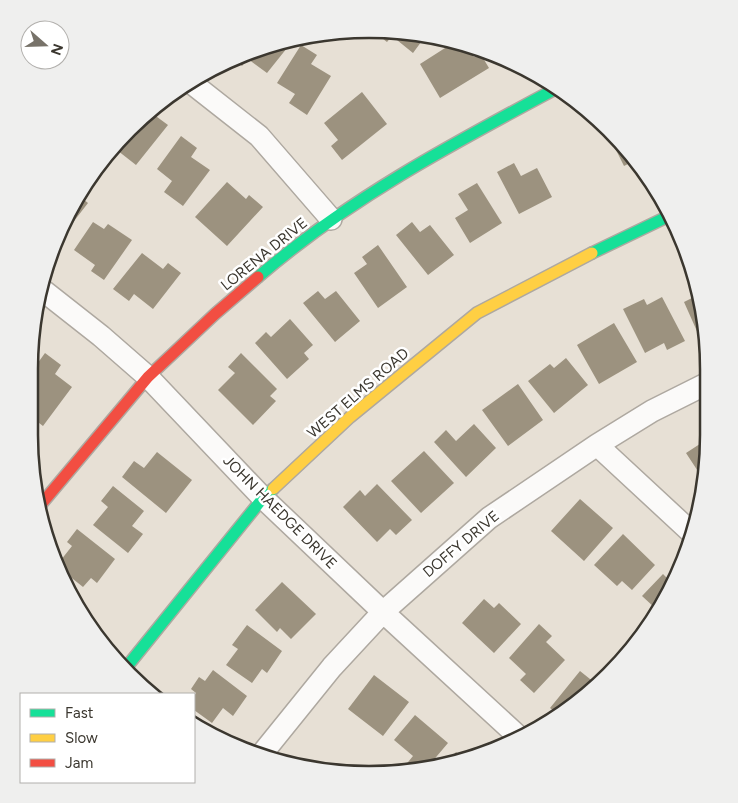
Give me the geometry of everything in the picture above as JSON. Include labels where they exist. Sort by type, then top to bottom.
[{"type":"main road","name":"LORENA DRIVE","points":[[44,500],[148,377],[222,307],[267,269],[331,219],[398,176],[548,90]]},
{"type":"main road","name":"WEST ELMS ROAD","points":[[130,663],[263,498],[350,417],[477,313],[578,260],[664,218]]},
{"type":"street","points":[[196,86],[259,136],[331,219]]},
{"type":"street","name":"JOHN HAEDGE DRIVE","points":[[47,293],[101,336],[148,377],[263,498],[514,732]]},
{"type":"street","name":"DOFFY DRIVE","points":[[266,749],[332,667],[383,612],[489,518],[597,445],[652,411],[700,387]]},
{"type":"street","points":[[597,445],[687,528]]},
{"type":"building","points":[[382,38],[390,38],[387,42]]},
{"type":"building","points":[[395,38],[421,42],[413,53]]},
{"type":"building","points":[[301,45],[317,55],[311,64],[331,76],[307,115],[289,103],[295,94],[277,83]]},
{"type":"building","points":[[447,47],[472,54],[474,57],[477,55],[483,58],[489,68],[440,98],[420,64]]},
{"type":"building","points":[[287,48],[267,73],[249,60]]},
{"type":"building","points":[[362,92],[387,124],[342,160],[331,146],[338,140],[324,123]]},
{"type":"building","points":[[155,116],[168,125],[136,165],[119,152]]},
{"type":"building","points":[[181,136],[197,148],[191,157],[210,170],[183,206],[164,192],[172,181],[157,169]]},
{"type":"building","points":[[614,146],[629,163],[624,166]]},
{"type":"building","points":[[514,163],[521,176],[537,168],[552,197],[519,214],[497,172]]},
{"type":"building","points":[[227,182],[246,199],[249,195],[263,207],[227,246],[195,217]]},
{"type":"building","points":[[477,183],[502,223],[470,243],[455,218],[468,210],[458,194]]},
{"type":"building","points":[[84,200],[88,203],[70,226]]},
{"type":"building","points":[[93,222],[104,229],[108,224],[132,240],[104,280],[91,271],[95,265],[74,250]]},
{"type":"building","points":[[412,222],[420,232],[430,225],[454,255],[428,275],[396,235]]},
{"type":"building","points":[[378,245],[407,287],[378,308],[354,273],[367,264],[362,257]]},
{"type":"building","points":[[142,253],[163,269],[168,263],[181,273],[153,309],[134,294],[129,301],[113,289]]},
{"type":"building","points":[[318,291],[325,299],[336,291],[360,321],[335,342],[303,303]]},
{"type":"building","points":[[662,297],[685,341],[667,350],[664,343],[645,353],[623,309],[644,299],[647,305]]},
{"type":"building","points":[[693,298],[699,336],[684,302]]},
{"type":"building","points":[[290,319],[313,345],[304,353],[309,359],[287,379],[255,343],[266,332],[271,337]]},
{"type":"building","points":[[614,323],[637,362],[599,384],[577,345]]},
{"type":"building","points":[[45,353],[61,365],[55,374],[72,387],[43,426],[38,422],[38,363]]},
{"type":"building","points":[[241,353],[277,389],[270,396],[276,401],[253,425],[218,390],[235,373],[228,367]]},
{"type":"building","points":[[566,358],[588,385],[554,413],[528,381],[550,364],[554,368]]},
{"type":"building","points":[[518,384],[543,420],[508,446],[482,410]]},
{"type":"building","points":[[474,424],[496,448],[466,477],[434,442],[446,430],[456,441]]},
{"type":"building","points":[[700,444],[698,472],[686,453]]},
{"type":"building","points":[[424,451],[454,483],[421,513],[391,481]]},
{"type":"building","points":[[157,452],[192,480],[166,513],[122,477],[134,461],[144,468]]},
{"type":"building","points":[[377,484],[412,520],[396,535],[390,529],[377,542],[343,507],[360,490],[365,496]]},
{"type":"building","points":[[113,486],[144,511],[132,526],[143,534],[128,553],[93,525],[108,507],[101,501]]},
{"type":"building","points":[[580,499],[613,528],[584,561],[551,531]]},
{"type":"building","points":[[77,529],[115,559],[97,583],[91,578],[83,587],[70,577],[62,559],[72,546],[67,542]]},
{"type":"building","points":[[623,534],[655,565],[632,590],[622,581],[617,586],[594,565]]},
{"type":"building","points":[[663,574],[667,578],[653,606],[642,596]]},
{"type":"building","points":[[282,582],[316,614],[291,639],[280,628],[277,632],[255,610]]},
{"type":"building","points":[[484,599],[494,608],[499,603],[521,624],[494,653],[462,623]]},
{"type":"building","points":[[539,624],[552,636],[546,642],[565,660],[534,693],[520,680],[526,674],[509,658]]},
{"type":"building","points":[[247,625],[282,651],[267,673],[262,669],[252,683],[226,665],[238,649],[232,645]]},
{"type":"building","points":[[213,670],[247,696],[233,716],[223,708],[212,723],[195,711],[196,693],[191,689],[199,677],[205,681]]},
{"type":"building","points":[[580,671],[591,680],[553,710],[550,708]]},
{"type":"building","points":[[374,675],[409,702],[383,736],[348,709]]},
{"type":"building","points":[[415,715],[448,743],[435,759],[407,763],[413,756],[394,740]]},
{"type":"traffic: fast","points":[[258,277],[328,222],[365,197],[441,151],[551,91]]},
{"type":"traffic: fast","points":[[592,253],[664,218]]},
{"type":"traffic: fast","points":[[130,663],[263,498],[273,489]]},
{"type":"traffic: slow","points":[[273,489],[350,417],[477,313],[592,253]]},
{"type":"traffic: jam","points":[[44,500],[148,377],[215,314],[258,277]]}]
